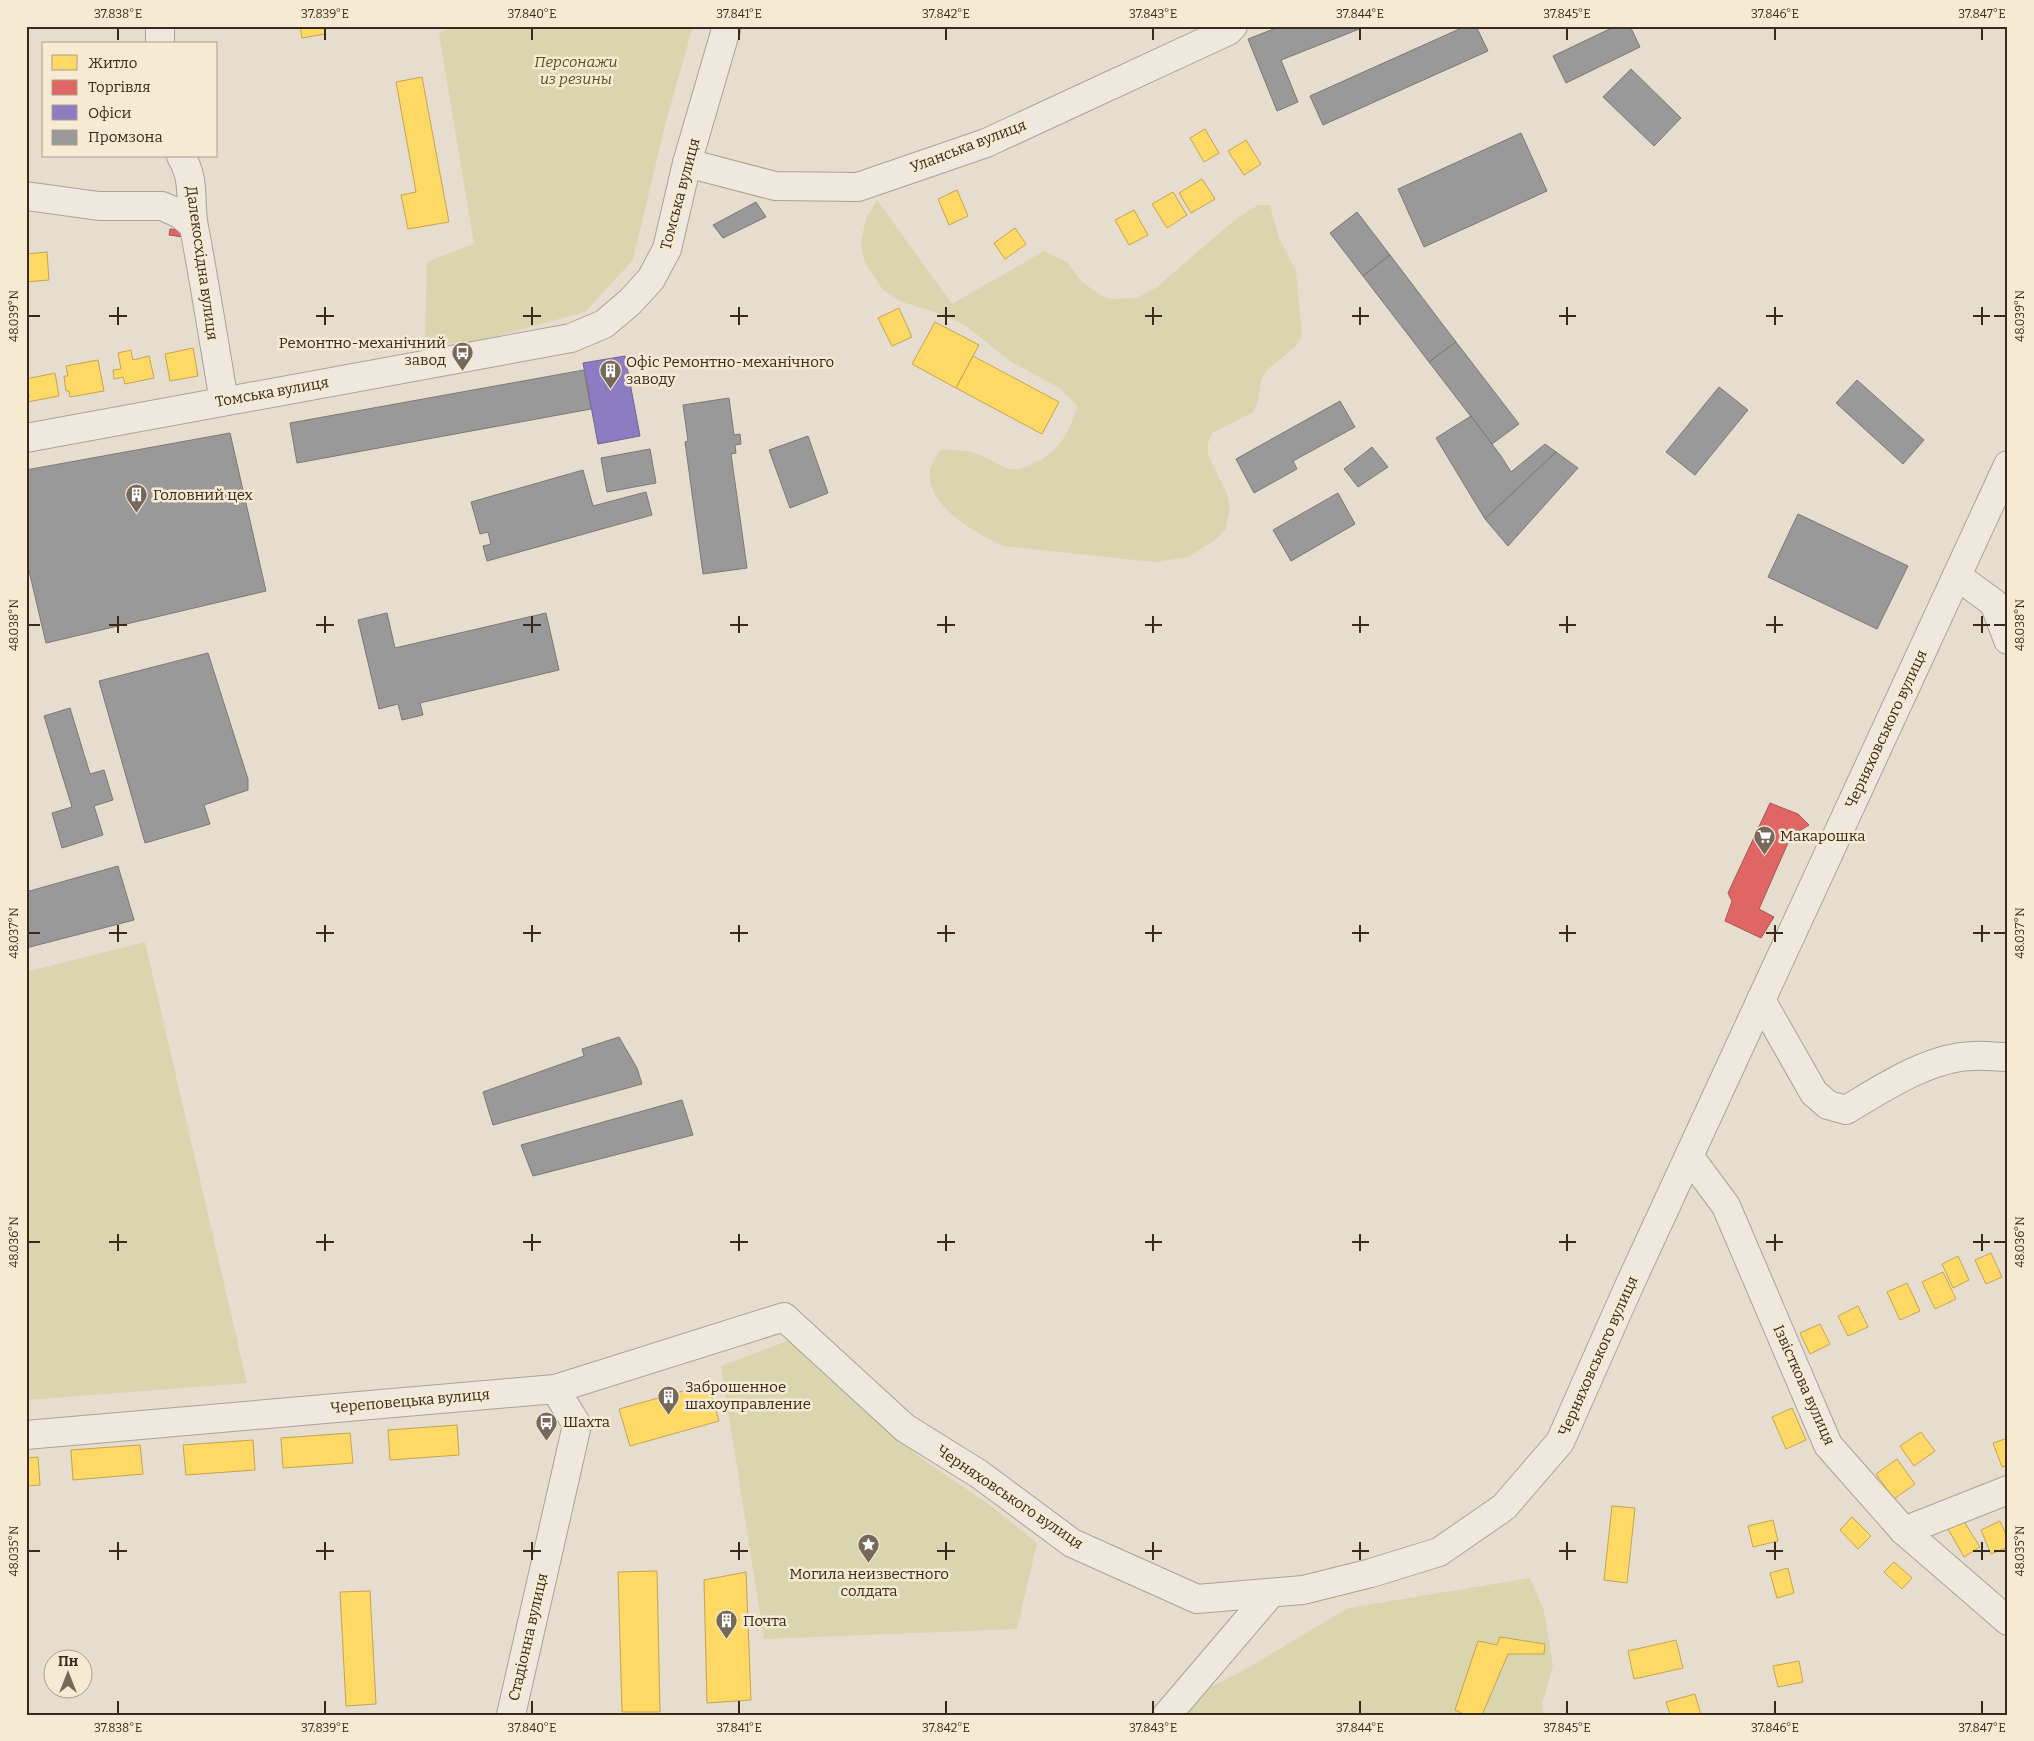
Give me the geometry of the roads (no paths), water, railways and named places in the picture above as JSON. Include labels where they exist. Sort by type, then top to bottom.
[{"type":"street","points":[[160,26],[160,42]]},
{"type":"street","name":"Томська вулиця","points":[[26,438],[571,338],[604,324],[630,302],[651,279],[667,249],[687,164],[727,26]]},
{"type":"street","name":"Уланська вулиця","points":[[687,164],[775,186],[858,187],[986,143],[1220,36],[1233,26]]},
{"type":"street","name":"Далекосхідна вулиця","points":[[182,158],[192,189],[193,225],[224,401]]},
{"type":"street","points":[[26,196],[99,206],[162,206],[180,214],[193,225]]},
{"type":"street","name":"Черняховського вулиця","points":[[784,1317],[905,1428],[979,1474],[1072,1543],[1197,1599],[1303,1590],[1371,1573],[1440,1552],[1504,1506],[1560,1442],[1689,1156],[1957,576],[2005,480]]},
{"type":"street","points":[[1957,576],[1994,603],[2008,640]]},
{"type":"street","points":[[1761,1000],[1814,1093],[1828,1104],[1846,1110],[1897,1080],[1936,1064],[1972,1056],[2008,1057]]},
{"type":"street","name":"Iзвiсткова вулиця","points":[[1689,1156],[1726,1206],[1828,1445],[1904,1531],[2008,1621]]},
{"type":"street","name":"Череповецька вулиця","points":[[26,1434],[555,1389],[784,1317]]},
{"type":"street","name":"Стадіонна вулиця","points":[[511,1715],[577,1425],[555,1389]]},
{"type":"street","points":[[1904,1531],[2008,1490]]},
{"type":"street","points":[[1167,1715],[1271,1593]]},
{"type":"place","name":"Ремонтно-механічний завод","points":[[462,371]]},
{"type":"place","name":"Офіс Ремонтно-механічного заводу","points":[[610,390]]},
{"type":"place","name":"Головний цех","points":[[137,514]]},
{"type":"place","name":"Макарошка","points":[[1764,855]]},
{"type":"place","name":"Заброшенное шахоуправление","points":[[669,1415]]},
{"type":"place","name":"Шахта","points":[[547,1441]]},
{"type":"place","name":"Могила неизвестного солдата","points":[[869,1564]]},
{"type":"place","name":"Почта","points":[[727,1640]]},
{"type":"park label","name":"Персонажи из резины","points":[[576,70]]}]
